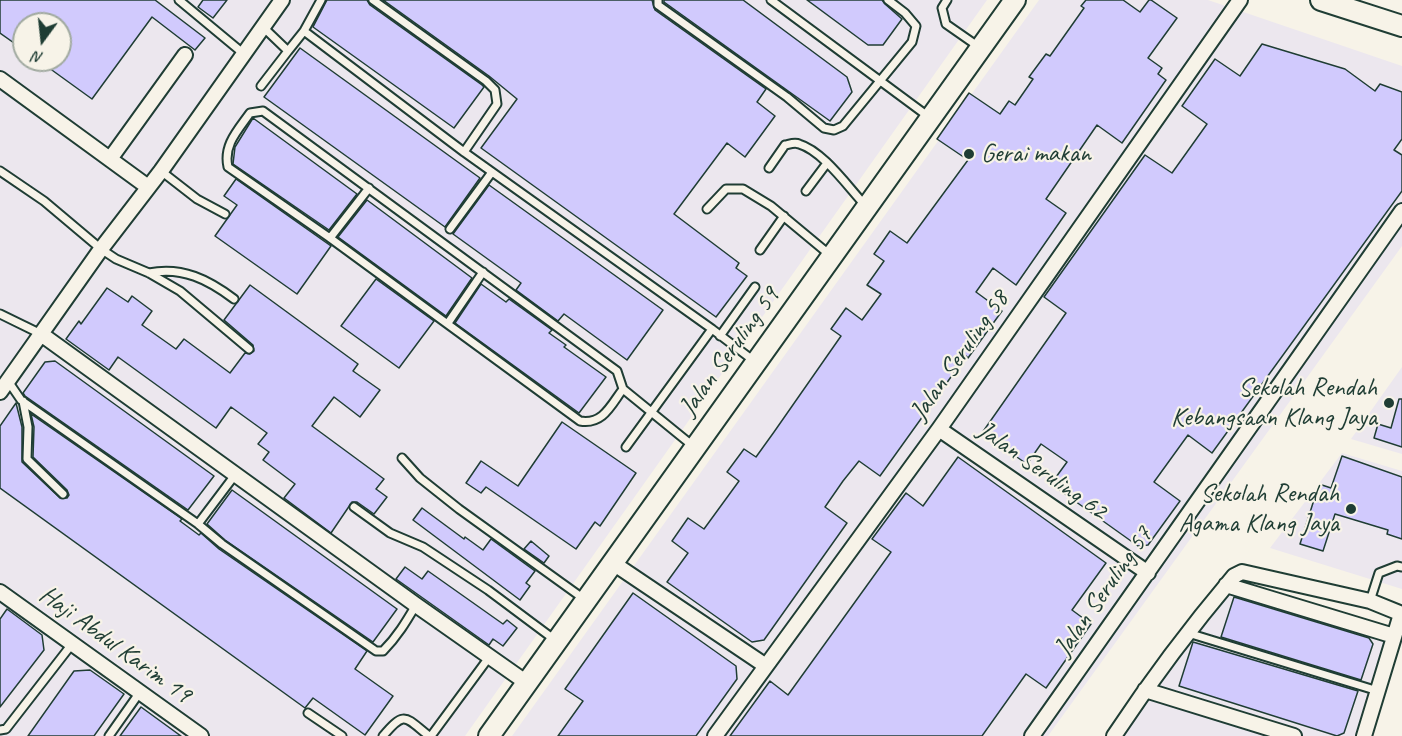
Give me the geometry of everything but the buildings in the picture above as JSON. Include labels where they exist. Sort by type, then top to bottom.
[{"type":"main road","name":"Jalan Seruling 59","points":[[489,736],[1015,0]]},
{"type":"main road","points":[[1322,0],[1402,26]]},
{"type":"street","points":[[4,387],[282,0]]},
{"type":"street","name":"Jalan Seruling 58","points":[[715,736],[939,429],[1240,0]]},
{"type":"street","points":[[110,159],[185,55]]},
{"type":"street","points":[[0,80],[148,187]]},
{"type":"street","name":"Jalan Seruling 57","points":[[1032,736],[1402,212]]},
{"type":"street","points":[[41,334],[527,683]]},
{"type":"street","name":"Jalan Seruling 62","points":[[939,429],[1148,573]]},
{"type":"street","points":[[613,563],[766,666]]},
{"type":"street","points":[[1114,736],[1188,632],[1234,576],[1242,572],[1370,601],[1401,614],[1364,736]]},
{"type":"street","points":[[1226,585],[1394,636]]},
{"type":"street","name":"Haji Abdul Karim 19","points":[[1,596],[201,736]]},
{"type":"street","points":[[1145,690],[1294,736]]},
{"type":"lane","points":[[178,0],[244,54]]},
{"type":"lane","points":[[261,86],[304,31],[321,0]]},
{"type":"lane","points":[[373,0],[486,81],[495,90],[497,104],[464,152]]},
{"type":"lane","points":[[658,0],[658,5],[787,97],[824,128],[834,130],[843,126],[912,42],[916,26],[906,13],[888,0]]},
{"type":"lane","points":[[771,0],[931,118]]},
{"type":"lane","points":[[948,0],[942,8],[946,24],[981,48]]},
{"type":"lane","points":[[263,27],[288,51]]},
{"type":"lane","points":[[304,31],[464,152],[756,363]]},
{"type":"lane","points":[[623,389],[599,419],[590,422],[580,420],[330,238],[228,167],[225,156],[231,141],[250,113],[263,111],[617,371],[623,389],[695,448]]},
{"type":"lane","points":[[769,168],[785,145],[797,143],[811,150],[827,163],[867,207]]},
{"type":"lane","points":[[806,191],[827,163]]},
{"type":"lane","points":[[0,171],[44,201],[101,249],[180,291],[249,349]]},
{"type":"lane","points":[[161,171],[198,199],[225,214]]},
{"type":"lane","points":[[450,229],[492,172]]},
{"type":"lane","points":[[330,238],[369,188]]},
{"type":"lane","points":[[706,208],[726,189],[743,189],[784,216],[832,257]]},
{"type":"lane","points":[[760,250],[784,216]]},
{"type":"lane","points":[[149,273],[175,271],[194,275],[215,285],[234,299]]},
{"type":"lane","points":[[447,323],[483,272]]},
{"type":"lane","points":[[720,336],[755,287]]},
{"type":"lane","points":[[0,314],[41,334]]},
{"type":"lane","points":[[626,447],[712,329]]},
{"type":"lane","points":[[4,387],[198,524],[222,544],[376,651],[383,651],[391,643],[416,605]]},
{"type":"lane","points":[[23,401],[28,427],[27,459],[63,494]]},
{"type":"lane","points":[[402,458],[420,478],[459,509],[586,600]]},
{"type":"lane","points":[[198,524],[235,475]]},
{"type":"lane","points":[[354,507],[390,533],[423,547],[469,577],[557,642]]},
{"type":"lane","points":[[1370,601],[1379,573],[1397,566],[1402,567]]},
{"type":"lane","points":[[1188,632],[1378,691]]},
{"type":"lane","points":[[0,730],[6,729],[72,644]]},
{"type":"lane","points":[[383,736],[396,721],[402,718],[409,720],[430,736],[490,656]]},
{"type":"lane","points":[[109,736],[140,692]]},
{"type":"lane","points":[[308,713],[342,736]]},
{"type":"shaded area","points":[[0,0],[987,0],[465,736],[0,736]]},
{"type":"shaded area","points":[[1039,0],[1208,0],[1402,66],[1402,246],[1048,736],[512,736]]},
{"type":"shaded area","name":"Sekolah Rendah Kebangsaan Klang Jaya","points":[[1402,367],[1402,454],[1351,439]]},
{"type":"shaded area","name":"Sekolah Rendah Agama Klang Jaya","points":[[1342,453],[1402,471],[1402,589],[1270,548]]},
{"type":"shaded area","points":[[1228,590],[1388,639],[1358,736],[1121,736],[1170,665]]},
{"type":"place","name":"Gerai makan","points":[[969,154]]},
{"type":"place","name":"Sekolah Rendah Kebangsaan Klang Jaya","points":[[1389,403]]},
{"type":"place","name":"Sekolah Rendah Agama Klang Jaya","points":[[1351,509]]}]
